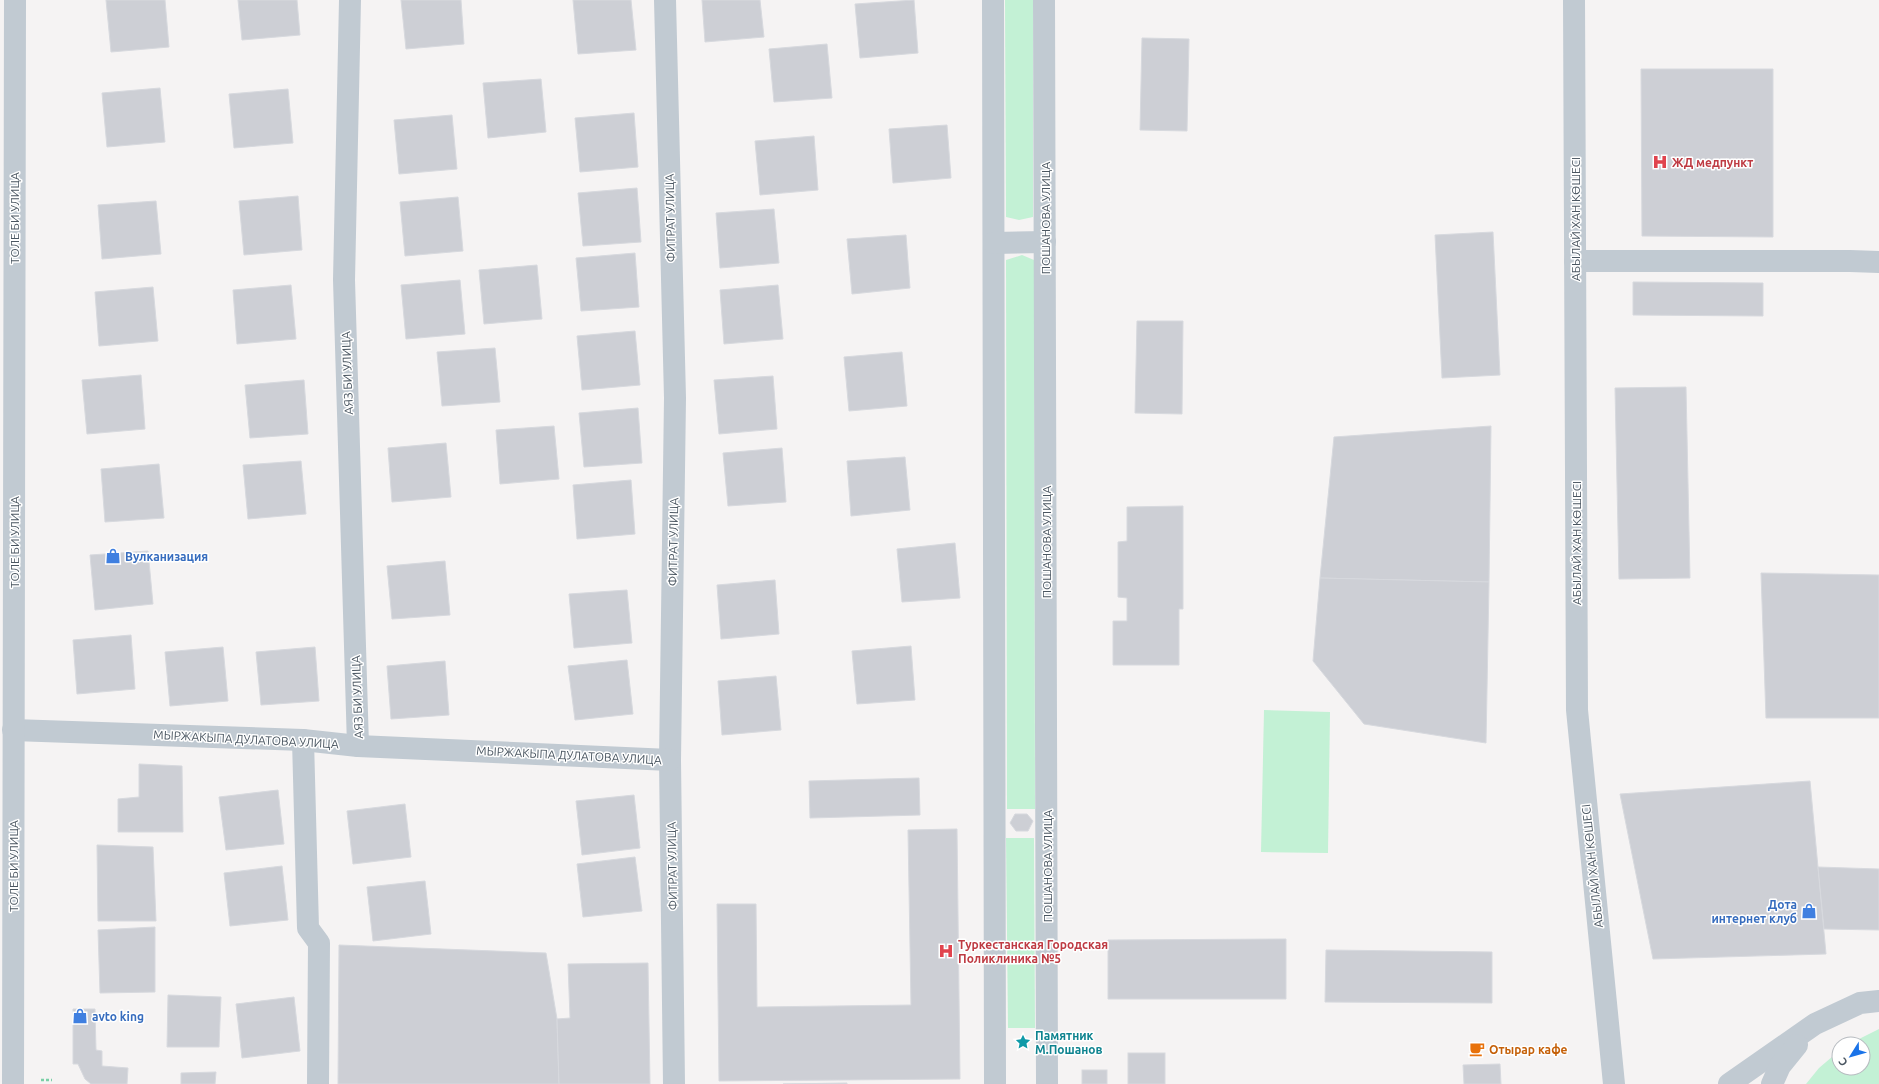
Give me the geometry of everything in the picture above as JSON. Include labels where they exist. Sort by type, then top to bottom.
[{"type":"street","name":"ТОЛЕ БИ УЛИЦА","points":[[13,1084],[13,730],[7,699],[15,0]]},
{"type":"street","name":"АЯЗ БИ УЛИЦА","points":[[350,0],[344,280],[358,746]]},
{"type":"street","name":"ФИТРАТ УЛИЦА","points":[[665,0],[674,398],[670,760],[674,1084]]},
{"type":"street","points":[[993,0],[995,1084]]},
{"type":"street","name":"ПОШАНОВА УЛИЦА","points":[[1044,0],[1047,1084]]},
{"type":"street","name":"АБЫЛАЙ ХАН КӨШЕСІ","points":[[1574,0],[1577,710],[1614,1084]]},
{"type":"street","points":[[994,243],[1045,242]]},
{"type":"street","points":[[1575,261],[1879,262]]},
{"type":"street","name":"МЫРЖАКЫПА ДУЛАТОВА УЛИЦА","points":[[13,730],[303,740],[358,746],[670,760]]},
{"type":"street","points":[[303,740],[308,928],[319,943],[318,1084]]},
{"type":"street","points":[[1728,1084],[1815,1024],[1860,1003],[1879,1001]]},
{"type":"street","points":[[1772,1084],[1780,1066],[1815,1024]]},
{"type":"green space","points":[[1005,0],[1033,0],[1033,217],[1019,220],[1006,217]]},
{"type":"green space","points":[[1022,255],[1034,260],[1035,809],[1007,809],[1006,260]]},
{"type":"green space","points":[[1264,710],[1330,712],[1328,853],[1261,852]]},
{"type":"green space","points":[[1006,838],[1034,838],[1035,1028],[1008,1028]]},
{"type":"green space","points":[[1879,1029],[1879,1084],[1806,1084],[1819,1068],[1831,1058],[1831,1076],[1871,1076],[1871,1036],[1865,1036]]},
{"type":"building","points":[[106,0],[165,0],[169,47],[111,52]]},
{"type":"building","points":[[238,0],[297,0],[300,35],[242,40]]},
{"type":"building","points":[[401,0],[461,0],[464,44],[406,49]]},
{"type":"building","points":[[573,0],[631,0],[636,50],[578,54]]},
{"type":"building","points":[[702,0],[760,0],[764,37],[705,42]]},
{"type":"building","points":[[914,0],[918,53],[860,58],[855,4]]},
{"type":"building","points":[[1142,38],[1189,39],[1187,131],[1140,130]]},
{"type":"building","points":[[827,44],[832,98],[774,102],[769,49]]},
{"type":"building","points":[[1641,69],[1773,69],[1773,237],[1642,236]]},
{"type":"building","points":[[541,79],[546,132],[488,138],[483,83]]},
{"type":"building","points":[[160,88],[165,142],[107,147],[102,93]]},
{"type":"building","points":[[288,89],[293,143],[234,148],[229,94]]},
{"type":"building","points":[[634,113],[638,167],[580,172],[575,118]]},
{"type":"building","points":[[452,115],[457,169],[399,174],[394,120]]},
{"type":"building","points":[[947,125],[951,178],[893,183],[889,129]]},
{"type":"building","points":[[814,136],[818,190],[760,195],[755,141]]},
{"type":"building","points":[[637,188],[641,242],[583,246],[578,193]]},
{"type":"building","points":[[298,196],[302,250],[244,255],[239,201]]},
{"type":"building","points":[[458,197],[463,251],[405,256],[400,202]]},
{"type":"building","points":[[156,201],[161,254],[102,259],[98,205]]},
{"type":"building","points":[[774,209],[779,263],[720,268],[716,213]]},
{"type":"building","points":[[1493,232],[1500,375],[1442,378],[1435,235]]},
{"type":"building","points":[[906,235],[910,288],[852,294],[847,239]]},
{"type":"building","points":[[635,253],[639,307],[581,311],[576,258]]},
{"type":"building","points":[[537,265],[542,319],[484,324],[479,270]]},
{"type":"building","points":[[460,280],[465,334],[406,339],[401,285]]},
{"type":"building","points":[[1633,282],[1763,283],[1763,316],[1633,315]]},
{"type":"building","points":[[291,285],[296,339],[237,344],[233,290]]},
{"type":"building","points":[[778,285],[783,339],[724,344],[720,290]]},
{"type":"building","points":[[153,287],[158,341],[99,346],[95,292]]},
{"type":"building","points":[[1137,321],[1183,321],[1182,414],[1135,413]]},
{"type":"building","points":[[635,331],[640,385],[582,390],[577,336]]},
{"type":"building","points":[[495,348],[500,402],[442,406],[437,352]]},
{"type":"building","points":[[902,352],[907,406],[849,411],[844,357]]},
{"type":"building","points":[[141,375],[145,429],[87,434],[82,380]]},
{"type":"building","points":[[773,376],[777,429],[719,434],[714,380]]},
{"type":"building","points":[[304,380],[308,434],[250,438],[245,385]]},
{"type":"building","points":[[1686,387],[1690,578],[1619,579],[1615,388]]},
{"type":"building","points":[[638,408],[642,463],[584,467],[579,413]]},
{"type":"building","points":[[554,426],[559,479],[500,484],[496,430]]},
{"type":"building","points":[[1491,426],[1489,582],[1320,578],[1334,437]]},
{"type":"building","points":[[446,443],[451,497],[392,502],[388,448]]},
{"type":"building","points":[[782,448],[786,502],[728,506],[723,453]]},
{"type":"building","points":[[905,457],[910,510],[851,516],[847,461]]},
{"type":"building","points":[[301,461],[306,514],[248,519],[243,465]]},
{"type":"building","points":[[159,464],[164,518],[105,522],[101,469]]},
{"type":"building","points":[[631,480],[635,534],[577,539],[573,485]]},
{"type":"building","points":[[1183,506],[1183,609],[1179,609],[1179,665],[1113,665],[1113,621],[1127,621],[1127,598],[1118,597],[1118,542],[1127,541],[1127,507]]},
{"type":"building","points":[[955,543],[960,598],[902,602],[897,549]]},
{"type":"building","points":[[148,551],[153,604],[95,610],[90,555]]},
{"type":"building","points":[[445,561],[450,615],[392,619],[387,566]]},
{"type":"building","points":[[1761,573],[1879,575],[1879,718],[1766,718]]},
{"type":"building","points":[[1320,578],[1489,582],[1486,743],[1364,724],[1313,661]]},
{"type":"building","points":[[775,580],[779,634],[721,639],[717,585]]},
{"type":"building","points":[[627,590],[632,643],[574,648],[569,594]]},
{"type":"building","points":[[131,635],[135,689],[77,694],[73,640]]},
{"type":"building","points":[[911,646],[915,700],[857,704],[852,651]]},
{"type":"building","points":[[223,647],[228,701],[170,706],[165,652]]},
{"type":"building","points":[[315,647],[319,701],[261,705],[256,652]]},
{"type":"building","points":[[627,660],[633,714],[575,720],[568,666]]},
{"type":"building","points":[[445,661],[449,715],[391,719],[387,666]]},
{"type":"building","points":[[776,676],[781,730],[722,735],[718,681]]},
{"type":"building","points":[[139,764],[182,766],[183,832],[118,832],[118,799],[139,797]]},
{"type":"building","points":[[919,778],[920,815],[810,818],[809,781]]},
{"type":"building","points":[[1810,781],[1826,954],[1653,959],[1620,794]]},
{"type":"building","points":[[278,790],[284,844],[226,850],[219,797]]},
{"type":"building","points":[[634,795],[640,848],[582,855],[576,801]]},
{"type":"building","points":[[405,804],[411,857],[353,864],[347,811]]},
{"type":"building","points":[[1015,814],[1027,814],[1033,821],[1028,831],[1016,831],[1010,823]]},
{"type":"building","points":[[957,829],[960,1079],[719,1081],[717,904],[756,904],[757,1007],[911,1005],[908,830]]},
{"type":"building","points":[[97,845],[153,847],[156,921],[98,921]]},
{"type":"building","points":[[635,857],[642,911],[583,917],[577,864]]},
{"type":"building","points":[[282,866],[288,920],[230,926],[224,873]]},
{"type":"building","points":[[1818,867],[1879,869],[1879,930],[1824,929]]},
{"type":"building","points":[[425,881],[431,934],[373,941],[367,887]]},
{"type":"building","points":[[155,927],[155,992],[100,993],[98,930]]},
{"type":"building","points":[[1286,939],[1286,999],[1108,999],[1108,940]]},
{"type":"building","points":[[339,945],[546,953],[557,1019],[559,1084],[338,1084]]},
{"type":"building","points":[[1326,950],[1492,952],[1492,1003],[1325,1002]]},
{"type":"building","points":[[648,963],[650,1084],[559,1084],[557,1019],[570,1018],[568,964]]},
{"type":"building","points":[[168,995],[221,997],[219,1047],[167,1047]]},
{"type":"building","points":[[294,997],[300,1051],[242,1058],[236,1004]]},
{"type":"building","points":[[73,1009],[95,1009],[96,1050],[102,1051],[102,1066],[128,1068],[127,1084],[91,1084],[85,1079],[78,1064],[73,1064]]},
{"type":"building","points":[[1128,1053],[1165,1053],[1165,1084],[1128,1084]]},
{"type":"building","points":[[1500,1064],[1501,1084],[1464,1084],[1463,1065]]},
{"type":"building","points":[[1082,1070],[1107,1070],[1107,1084],[1082,1084]]},
{"type":"building","points":[[216,1072],[215,1084],[181,1084],[181,1073]]},
{"type":"building","points":[[847,1083],[847,1084],[783,1084]]},
{"type":"place","name":"ЖД медпункт","points":[[1660,162]]},
{"type":"place","name":"Вулканизация","points":[[113,556]]},
{"type":"place","name":"Дота интернет клуб","points":[[1809,911]]},
{"type":"place","name":"Туркестанская Городская Поликлиника №5","points":[[946,951]]},
{"type":"place","name":"avto king","points":[[80,1016]]},
{"type":"place","name":"Памятник М.Пошанов","points":[[1023,1042]]},
{"type":"place","name":"Отырар кафе","points":[[1477,1049]]}]
